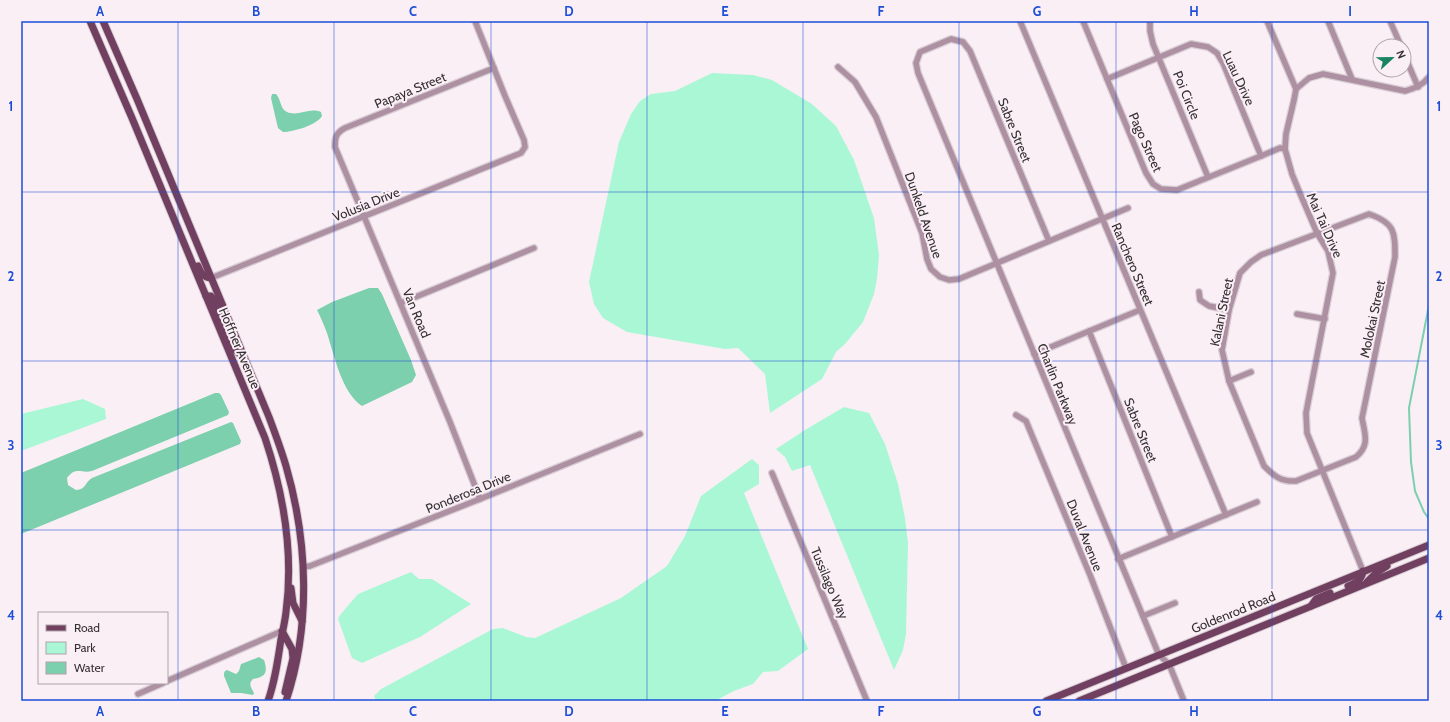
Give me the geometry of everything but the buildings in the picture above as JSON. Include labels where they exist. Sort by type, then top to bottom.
[{"type":"main road","name":"Hoffner Avenue","points":[[90,21],[146,150],[265,438],[271,457],[284,508],[288,545],[288,587],[286,612],[272,691],[268,701]]},
{"type":"main road","name":"Hoffner Avenue","points":[[103,21],[141,108],[269,417],[286,466],[296,510],[303,567],[302,623],[295,674],[285,701]]},
{"type":"main road","points":[[112,72],[121,76],[136,105],[141,108]]},
{"type":"main road","points":[[146,150],[153,156],[160,174],[172,183]]},
{"type":"main road","points":[[178,230],[186,236],[202,275],[211,278]]},
{"type":"main road","points":[[206,296],[211,296],[214,300],[235,350],[244,357]]},
{"type":"main road","points":[[288,545],[292,554],[291,589],[293,603],[302,623]]},
{"type":"main road","name":"Goldenrod Road","points":[[1046,701],[1429,545]]},
{"type":"main road","points":[[1367,583],[1380,569],[1413,555],[1414,552]]},
{"type":"main road","name":"Goldenrod Road","points":[[1079,701],[1429,558]]},
{"type":"main road","points":[[1311,606],[1316,599],[1354,584],[1362,576],[1363,572]]},
{"type":"main road","points":[[282,631],[292,649],[293,658],[284,697],[285,701]]},
{"type":"street","points":[[475,21],[494,68]]},
{"type":"street","name":"Ranchero Street","points":[[1020,21],[1226,515]]},
{"type":"street","name":"Pago Street","points":[[1084,21],[1146,172],[1153,184],[1161,190],[1177,190],[1280,148],[1285,148]]},
{"type":"street","name":"Poi Circle","points":[[1150,21],[1150,31],[1153,44],[1208,177]]},
{"type":"street","points":[[1267,21],[1296,89],[1309,78],[1323,74],[1405,91],[1418,87],[1429,77]]},
{"type":"street","points":[[1328,21],[1352,79]]},
{"type":"street","points":[[1390,21],[1397,38]]},
{"type":"street","name":"Sabre Street","points":[[918,73],[916,63],[920,52],[951,39],[963,42],[970,51],[1048,241]]},
{"type":"street","name":"Luau Drive","points":[[1107,79],[1192,44],[1208,47],[1217,53],[1223,62],[1261,156]]},
{"type":"street","name":"Dunkeld Avenue","points":[[838,67],[855,82],[876,117],[922,233],[927,259],[932,269],[940,278],[950,280],[959,279],[996,262],[1128,208]]},
{"type":"street","name":"Papaya Street","points":[[336,135],[345,128],[494,68]]},
{"type":"street","name":"Volusia Drive","points":[[211,278],[521,153],[525,147],[524,140],[494,68]]},
{"type":"street","name":"Charlin Parkway","points":[[918,73],[1118,559],[1144,616],[1159,655],[1169,664],[1184,701]]},
{"type":"street","points":[[1412,73],[1418,87]]},
{"type":"street","name":"Mai Tai Drive","points":[[1296,89],[1286,134],[1285,148],[1292,174],[1317,233],[1328,251],[1333,273],[1306,413],[1307,433],[1363,572]]},
{"type":"street","name":"Van Road","points":[[336,135],[335,147],[401,303],[480,499]]},
{"type":"street","name":"Molokai Street","points":[[1317,233],[1369,214],[1383,218],[1391,228],[1395,241],[1396,257],[1362,418],[1366,441],[1363,450],[1356,456],[1321,470]]},
{"type":"street","name":"Kalani Street","points":[[1317,233],[1261,255],[1240,273],[1229,310],[1222,350],[1229,381],[1264,466],[1275,477],[1287,481],[1296,481],[1321,470]]},
{"type":"street","points":[[401,303],[534,248]]},
{"type":"street","points":[[1199,292],[1200,300],[1209,306],[1229,310]]},
{"type":"street","points":[[1034,354],[1140,310]]},
{"type":"street","points":[[1297,314],[1325,319]]},
{"type":"street","name":"Sabre Street","points":[[1089,331],[1172,537]]},
{"type":"street","points":[[1229,381],[1251,372]]},
{"type":"street","name":"Duval Avenue","points":[[1016,415],[1026,421],[1126,668]]},
{"type":"street","name":"Ponderosa Drive","points":[[303,567],[310,566],[480,499],[640,434]]},
{"type":"street","name":"Tussilago Way","points":[[772,473],[867,701]]},
{"type":"street","points":[[1118,559],[1257,502]]},
{"type":"street","points":[[1144,616],[1175,603]]},
{"type":"street","points":[[168,681],[282,631]]},
{"type":"street","points":[[138,694],[161,684]]},
{"type":"green space","points":[[712,73],[753,75],[772,80],[812,104],[836,126],[854,160],[874,218],[879,255],[877,279],[874,294],[863,322],[845,344],[836,352],[822,379],[770,413],[765,374],[738,348],[725,349],[627,332],[603,318],[594,304],[589,282],[619,142],[631,114],[640,101],[651,94],[675,91]]},
{"type":"green space","points":[[83,399],[105,409],[106,419],[21,451],[21,414]]},
{"type":"green space","points":[[844,407],[869,413],[885,444],[898,484],[905,518],[908,543],[906,634],[903,650],[894,670],[810,465],[792,471],[785,457],[776,449]]},
{"type":"green space","points":[[752,459],[759,465],[759,484],[744,493],[808,649],[778,671],[763,672],[753,684],[734,691],[715,701],[376,701],[374,696],[381,689],[493,629],[503,628],[526,637],[535,638],[621,598],[667,566],[685,536],[701,496]]},
{"type":"green space","points":[[411,572],[419,579],[432,579],[471,604],[420,637],[362,663],[352,658],[338,619],[340,615],[358,594]]},
{"type":"water","points":[[272,94],[276,94],[283,109],[287,112],[295,113],[317,111],[321,112],[322,116],[315,122],[304,127],[293,131],[283,132],[278,128],[271,98]]},
{"type":"water","points":[[369,288],[378,288],[382,294],[416,375],[412,382],[362,406],[355,400],[344,383],[327,333],[317,310],[332,302]]},
{"type":"water","points":[[215,393],[219,393],[221,395],[229,412],[228,415],[92,471],[73,472],[67,478],[68,485],[76,490],[80,489],[84,487],[92,478],[231,422],[233,423],[241,441],[240,444],[21,534],[21,473]]},
{"type":"water","points":[[259,657],[264,660],[266,671],[261,677],[251,681],[250,684],[254,693],[253,695],[231,693],[224,676],[225,671],[227,670],[236,674],[239,671],[241,664]]},
{"type":"waterway","points":[[1429,305],[1409,408],[1411,462],[1415,491],[1424,512],[1429,519]]}]
